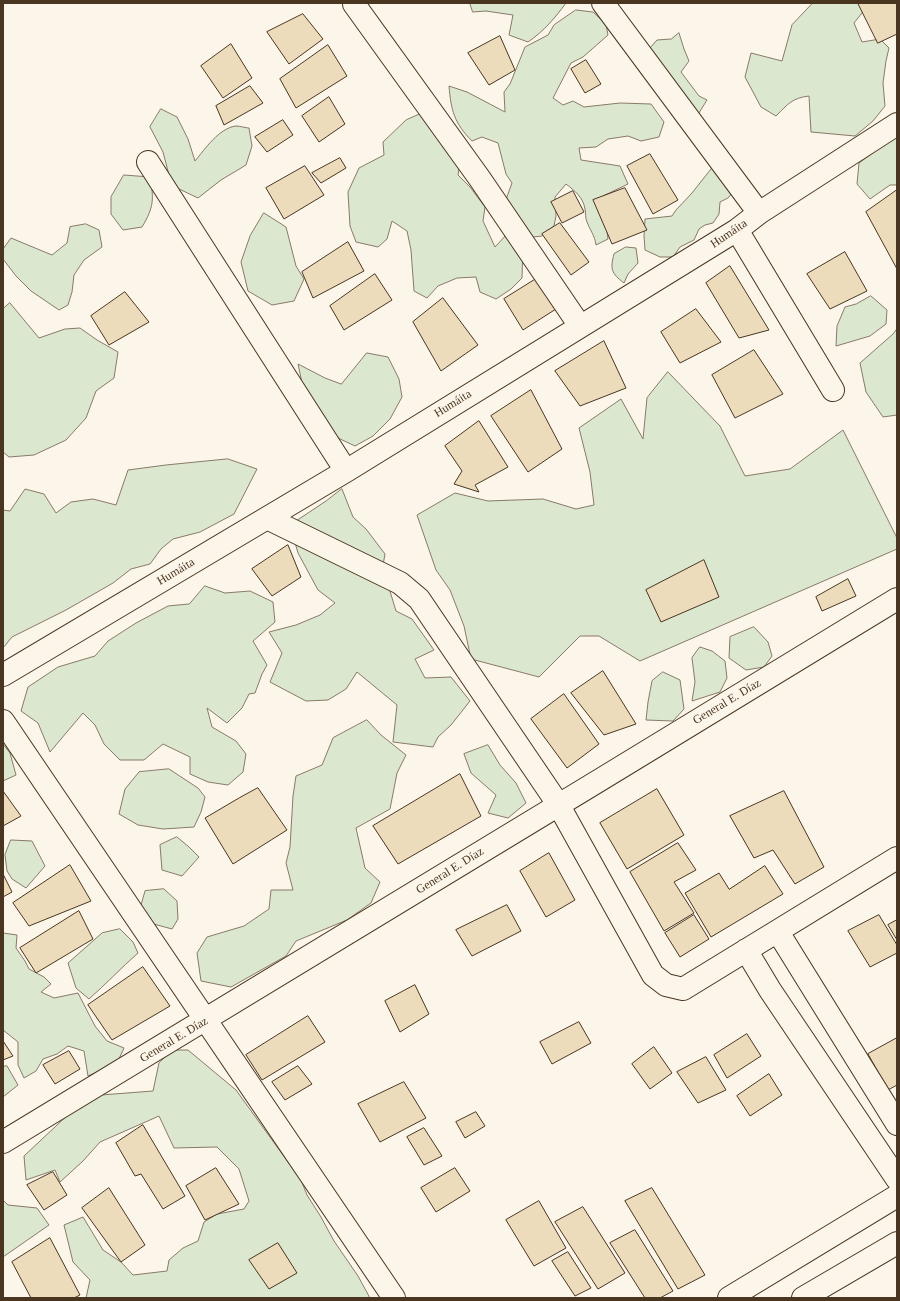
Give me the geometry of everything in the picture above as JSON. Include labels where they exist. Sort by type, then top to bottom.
[{"type":"street","points":[[603,3],[760,213]]},
{"type":"street","points":[[354,4],[480,179],[580,326]]},
{"type":"street","name":"Humáita","points":[[3,675],[346,471],[737,230],[760,213],[897,124]]},
{"type":"street","points":[[148,162],[346,471]]},
{"type":"street","points":[[737,230],[833,390]]},
{"type":"street","points":[[266,518],[400,583],[419,599],[558,804],[653,975],[666,985],[683,989],[897,858]]},
{"type":"street","name":"General E. Díaz","points":[[3,1142],[206,1021],[558,804],[897,599]]},
{"type":"street","points":[[3,721],[394,1298]]},
{"type":"street","points":[[778,932],[897,1124]]},
{"type":"street","points":[[746,950],[770,990],[897,1179]]},
{"type":"street","points":[[729,1298],[897,1196]]},
{"type":"street","points":[[803,1298],[897,1243]]},
{"type":"green space","points":[[470,3],[566,3],[549,24],[528,42],[509,35],[513,15],[486,11],[473,12]]},
{"type":"green space","points":[[813,3],[870,3],[854,23],[862,42],[880,39],[889,48],[883,83],[885,106],[873,121],[855,136],[811,132],[809,96],[794,100],[776,116],[761,107],[745,77],[751,53],[782,61],[792,25]]},
{"type":"green space","points":[[576,10],[593,12],[606,24],[608,35],[583,57],[571,63],[553,98],[563,105],[573,101],[584,107],[620,103],[651,104],[664,122],[659,137],[641,141],[628,136],[608,139],[596,147],[579,148],[581,160],[620,166],[628,184],[603,196],[608,239],[596,245],[594,236],[586,220],[584,205],[575,192],[566,184],[555,197],[556,216],[554,226],[542,236],[524,238],[505,202],[512,183],[506,174],[498,143],[482,137],[472,141],[461,128],[454,116],[449,86],[467,92],[505,112],[504,92],[510,84],[525,47],[548,35],[554,25]]},
{"type":"green space","points":[[679,33],[689,61],[681,72],[699,96],[707,100],[697,116],[649,49],[657,40],[671,39]]},
{"type":"green space","points":[[161,109],[177,117],[188,139],[195,161],[208,145],[224,131],[236,126],[249,128],[252,146],[246,165],[221,180],[198,198],[177,188],[169,175],[163,152],[150,127]]},
{"type":"green space","points":[[425,112],[462,149],[458,175],[470,187],[485,207],[483,221],[495,247],[508,233],[523,245],[522,278],[511,289],[496,299],[480,292],[476,277],[457,278],[438,286],[427,298],[414,291],[411,250],[407,231],[392,221],[387,239],[378,247],[356,242],[350,226],[348,192],[359,168],[384,155],[383,142],[406,120]]},
{"type":"green space","points":[[897,137],[897,185],[890,185],[870,199],[857,184],[859,163],[893,138]]},
{"type":"green space","points":[[725,165],[737,187],[728,198],[720,202],[719,214],[713,223],[705,225],[699,229],[694,240],[680,247],[673,257],[660,257],[645,250],[645,219],[672,216],[711,169]]},
{"type":"green space","points":[[124,175],[150,177],[152,203],[149,214],[142,227],[123,230],[111,214],[111,197]]},
{"type":"green space","points":[[264,213],[286,227],[296,266],[304,279],[294,301],[272,305],[248,291],[241,262],[250,236]]},
{"type":"green space","points":[[86,224],[99,230],[102,247],[84,260],[74,275],[72,292],[68,305],[59,310],[31,291],[16,276],[3,259],[3,249],[11,238],[52,255],[67,243],[70,227]]},
{"type":"green space","points":[[626,247],[636,248],[638,263],[628,274],[624,283],[614,273],[612,263],[614,254]]},
{"type":"green space","points":[[871,296],[887,310],[886,324],[870,336],[836,346],[837,326],[845,307],[856,304]]},
{"type":"green space","points":[[10,303],[39,338],[65,329],[80,328],[118,352],[114,378],[96,391],[86,418],[66,440],[34,455],[9,457],[3,452],[3,309]]},
{"type":"green space","points":[[897,329],[897,415],[883,417],[866,392],[860,363]]},
{"type":"green space","points":[[367,353],[388,357],[399,379],[402,397],[390,419],[373,436],[355,446],[338,438],[320,417],[304,392],[298,364],[325,378],[341,384]]},
{"type":"green space","points":[[668,372],[720,426],[745,476],[790,469],[843,430],[897,538],[897,549],[640,661],[599,636],[580,636],[539,677],[471,659],[464,626],[450,590],[436,570],[417,515],[455,493],[488,501],[543,499],[576,509],[594,505],[590,472],[579,428],[621,399],[643,439],[647,398]]},
{"type":"green space","points":[[228,459],[257,469],[234,514],[200,532],[173,539],[161,549],[150,564],[131,569],[113,583],[66,610],[12,637],[3,648],[3,510],[10,511],[25,489],[44,494],[56,513],[71,502],[93,499],[116,505],[128,470]]},
{"type":"green space","points":[[342,489],[353,517],[366,529],[385,554],[382,571],[396,611],[412,619],[434,650],[415,659],[425,678],[451,677],[470,701],[451,725],[438,737],[433,747],[393,742],[397,705],[357,672],[346,689],[328,700],[306,701],[270,682],[282,653],[269,632],[296,625],[320,615],[335,603],[318,590],[298,553],[290,525]]},
{"type":"green space","points":[[205,586],[225,593],[250,591],[273,602],[275,622],[253,641],[267,665],[255,693],[249,694],[242,708],[227,723],[207,708],[212,727],[236,741],[246,754],[243,772],[228,785],[208,782],[190,774],[190,757],[163,744],[144,760],[120,760],[104,744],[95,725],[83,713],[50,752],[38,723],[21,711],[28,687],[58,667],[95,656],[108,641],[136,623],[168,606],[189,604]]},
{"type":"green space","points":[[754,627],[768,642],[772,656],[764,667],[746,670],[729,658],[730,637]]},
{"type":"green space","points":[[700,647],[712,651],[725,661],[727,678],[720,692],[692,701],[695,682],[692,658]]},
{"type":"green space","points":[[663,672],[680,680],[684,709],[673,721],[646,720],[652,681]]},
{"type":"green space","points":[[367,720],[381,735],[406,755],[397,773],[390,809],[356,828],[365,868],[380,882],[371,903],[347,920],[296,941],[286,956],[231,987],[201,981],[197,953],[207,937],[244,926],[269,909],[271,890],[293,890],[286,863],[290,847],[293,796],[296,776],[322,765],[333,738]]},
{"type":"green space","points":[[3,744],[10,753],[16,775],[3,781]]},
{"type":"green space","points":[[488,745],[500,765],[516,783],[526,803],[508,818],[488,813],[496,795],[471,773],[464,754]]},
{"type":"green space","points":[[169,769],[198,788],[205,797],[201,812],[194,827],[163,829],[138,825],[119,814],[125,789],[139,772]]},
{"type":"green space","points":[[177,837],[199,857],[182,876],[162,870],[160,845]]},
{"type":"green space","points":[[11,840],[32,841],[45,866],[26,888],[12,879],[7,871],[5,855]]},
{"type":"green space","points":[[164,889],[177,901],[178,919],[172,929],[150,923],[141,905],[145,891]]},
{"type":"green space","points":[[120,929],[133,942],[138,953],[89,999],[76,988],[68,963],[102,933]]},
{"type":"green space","points":[[3,933],[17,935],[16,948],[29,969],[44,977],[51,984],[41,992],[54,998],[78,993],[95,1026],[107,1041],[124,1048],[117,1063],[88,1076],[84,1051],[68,1046],[57,1054],[43,1059],[36,1071],[24,1078],[18,1065],[18,1042],[3,1030]]},
{"type":"green space","points":[[173,1050],[188,1050],[236,1090],[301,1180],[307,1195],[334,1241],[358,1276],[370,1298],[86,1298],[90,1280],[73,1262],[64,1225],[83,1217],[103,1250],[121,1262],[133,1275],[167,1271],[169,1260],[183,1248],[198,1241],[204,1222],[217,1214],[244,1209],[249,1201],[239,1169],[217,1147],[174,1148],[159,1116],[100,1142],[83,1161],[60,1182],[55,1170],[26,1180],[24,1156],[88,1096],[153,1091],[159,1063]]},
{"type":"green space","points":[[7,1066],[18,1085],[3,1097],[3,1067]]},
{"type":"green space","points":[[3,1200],[8,1205],[37,1208],[49,1225],[3,1257]]},
{"type":"building","points":[[858,3],[897,3],[897,34],[878,43]]},
{"type":"building","points":[[303,14],[323,39],[289,64],[267,32]]},
{"type":"building","points":[[500,36],[515,70],[489,85],[468,53]]},
{"type":"building","points":[[231,44],[252,78],[223,98],[201,66]]},
{"type":"building","points":[[328,45],[347,76],[296,108],[280,79]]},
{"type":"building","points":[[586,60],[601,84],[585,93],[571,69]]},
{"type":"building","points":[[250,86],[263,103],[224,125],[216,106]]},
{"type":"building","points":[[329,97],[345,124],[319,142],[302,116]]},
{"type":"building","points":[[283,120],[293,135],[267,152],[255,137]]},
{"type":"building","points":[[650,154],[678,200],[653,214],[627,166]]},
{"type":"building","points":[[340,158],[346,168],[321,183],[312,173]]},
{"type":"building","points":[[305,166],[324,195],[284,219],[266,188]]},
{"type":"building","points":[[625,188],[647,230],[612,244],[593,200]]},
{"type":"building","points":[[897,190],[897,269],[866,212]]},
{"type":"building","points":[[573,191],[584,212],[562,223],[551,202]]},
{"type":"building","points":[[560,223],[589,262],[571,275],[542,234]]},
{"type":"building","points":[[348,242],[364,271],[313,298],[302,272]]},
{"type":"building","points":[[845,252],[867,291],[830,309],[807,274]]},
{"type":"building","points":[[730,266],[769,330],[739,338],[706,283]]},
{"type":"building","points":[[375,274],[392,300],[344,330],[330,306]]},
{"type":"building","points":[[536,279],[556,309],[523,330],[504,299]]},
{"type":"building","points":[[125,292],[149,322],[109,345],[91,316]]},
{"type":"building","points":[[443,298],[478,345],[441,371],[413,322]]},
{"type":"building","points":[[696,309],[721,342],[680,363],[661,332]]},
{"type":"building","points":[[604,341],[626,388],[580,406],[555,371]]},
{"type":"building","points":[[754,350],[783,394],[735,418],[712,375]]},
{"type":"building","points":[[531,390],[562,449],[528,472],[491,416]]},
{"type":"building","points":[[479,421],[508,467],[475,485],[479,492],[454,484],[462,471],[445,446]]},
{"type":"building","points":[[288,545],[301,577],[272,596],[252,569]]},
{"type":"building","points":[[704,560],[719,597],[661,622],[646,590]]},
{"type":"building","points":[[848,579],[856,596],[822,611],[816,597]]},
{"type":"building","points":[[603,671],[636,724],[604,735],[571,693]]},
{"type":"building","points":[[564,694],[599,744],[567,768],[531,719]]},
{"type":"building","points":[[460,774],[481,816],[398,864],[373,826]]},
{"type":"building","points":[[258,788],[287,830],[233,864],[205,818]]},
{"type":"building","points":[[657,789],[684,835],[627,869],[600,823]]},
{"type":"building","points":[[3,791],[21,816],[3,826]]},
{"type":"building","points":[[784,791],[824,867],[795,884],[773,850],[754,858],[730,816]]},
{"type":"building","points":[[678,843],[696,870],[674,882],[694,913],[664,931],[630,872]]},
{"type":"building","points":[[549,853],[575,900],[546,917],[520,871]]},
{"type":"building","points":[[70,865],[91,901],[29,926],[13,903]]},
{"type":"building","points":[[765,866],[783,894],[711,937],[685,893],[719,873],[729,889]]},
{"type":"building","points":[[3,874],[12,892],[3,897]]},
{"type":"building","points":[[507,905],[521,931],[472,956],[456,930]]},
{"type":"building","points":[[79,911],[93,939],[36,973],[20,948]]},
{"type":"building","points":[[694,915],[709,939],[680,957],[665,933]]},
{"type":"building","points":[[879,915],[897,945],[897,953],[870,967],[848,931]]},
{"type":"building","points":[[897,920],[897,940],[888,925]]},
{"type":"building","points":[[143,967],[170,1006],[112,1040],[88,1005]]},
{"type":"building","points":[[415,985],[429,1014],[400,1032],[385,1001]]},
{"type":"building","points":[[308,1016],[325,1042],[262,1080],[246,1055]]},
{"type":"building","points":[[579,1022],[591,1043],[552,1064],[540,1042]]},
{"type":"building","points":[[747,1034],[761,1056],[727,1078],[714,1055]]},
{"type":"building","points":[[897,1038],[897,1085],[888,1090],[868,1054]]},
{"type":"building","points":[[3,1041],[13,1056],[3,1060]]},
{"type":"building","points":[[654,1047],[672,1073],[650,1089],[632,1064]]},
{"type":"building","points":[[69,1051],[80,1069],[55,1084],[43,1065]]},
{"type":"building","points":[[706,1057],[726,1090],[698,1103],[677,1072]]},
{"type":"building","points":[[298,1066],[312,1084],[285,1100],[272,1082]]},
{"type":"building","points":[[769,1074],[782,1095],[750,1116],[737,1096]]},
{"type":"building","points":[[404,1082],[426,1118],[380,1142],[358,1104]]},
{"type":"building","points":[[476,1112],[485,1126],[465,1138],[456,1122]]},
{"type":"building","points":[[143,1125],[185,1196],[163,1209],[141,1174],[135,1176],[116,1143]]},
{"type":"building","points":[[424,1128],[442,1156],[424,1165],[407,1137]]},
{"type":"building","points":[[216,1168],[239,1204],[205,1220],[186,1186]]},
{"type":"building","points":[[455,1168],[470,1191],[436,1212],[421,1188]]},
{"type":"building","points":[[53,1172],[67,1195],[44,1210],[27,1185]]},
{"type":"building","points":[[109,1188],[145,1245],[121,1262],[82,1208]]},
{"type":"building","points":[[652,1188],[705,1275],[678,1289],[625,1201]]},
{"type":"building","points":[[539,1201],[566,1248],[534,1266],[506,1220]]},
{"type":"building","points":[[583,1207],[625,1273],[598,1289],[555,1222]]},
{"type":"building","points":[[635,1230],[673,1291],[660,1298],[645,1298],[610,1243]]},
{"type":"building","points":[[50,1238],[80,1295],[74,1298],[31,1298],[12,1262]]},
{"type":"building","points":[[278,1243],[297,1273],[269,1289],[249,1260]]},
{"type":"building","points":[[568,1252],[591,1288],[575,1296],[552,1261]]}]
